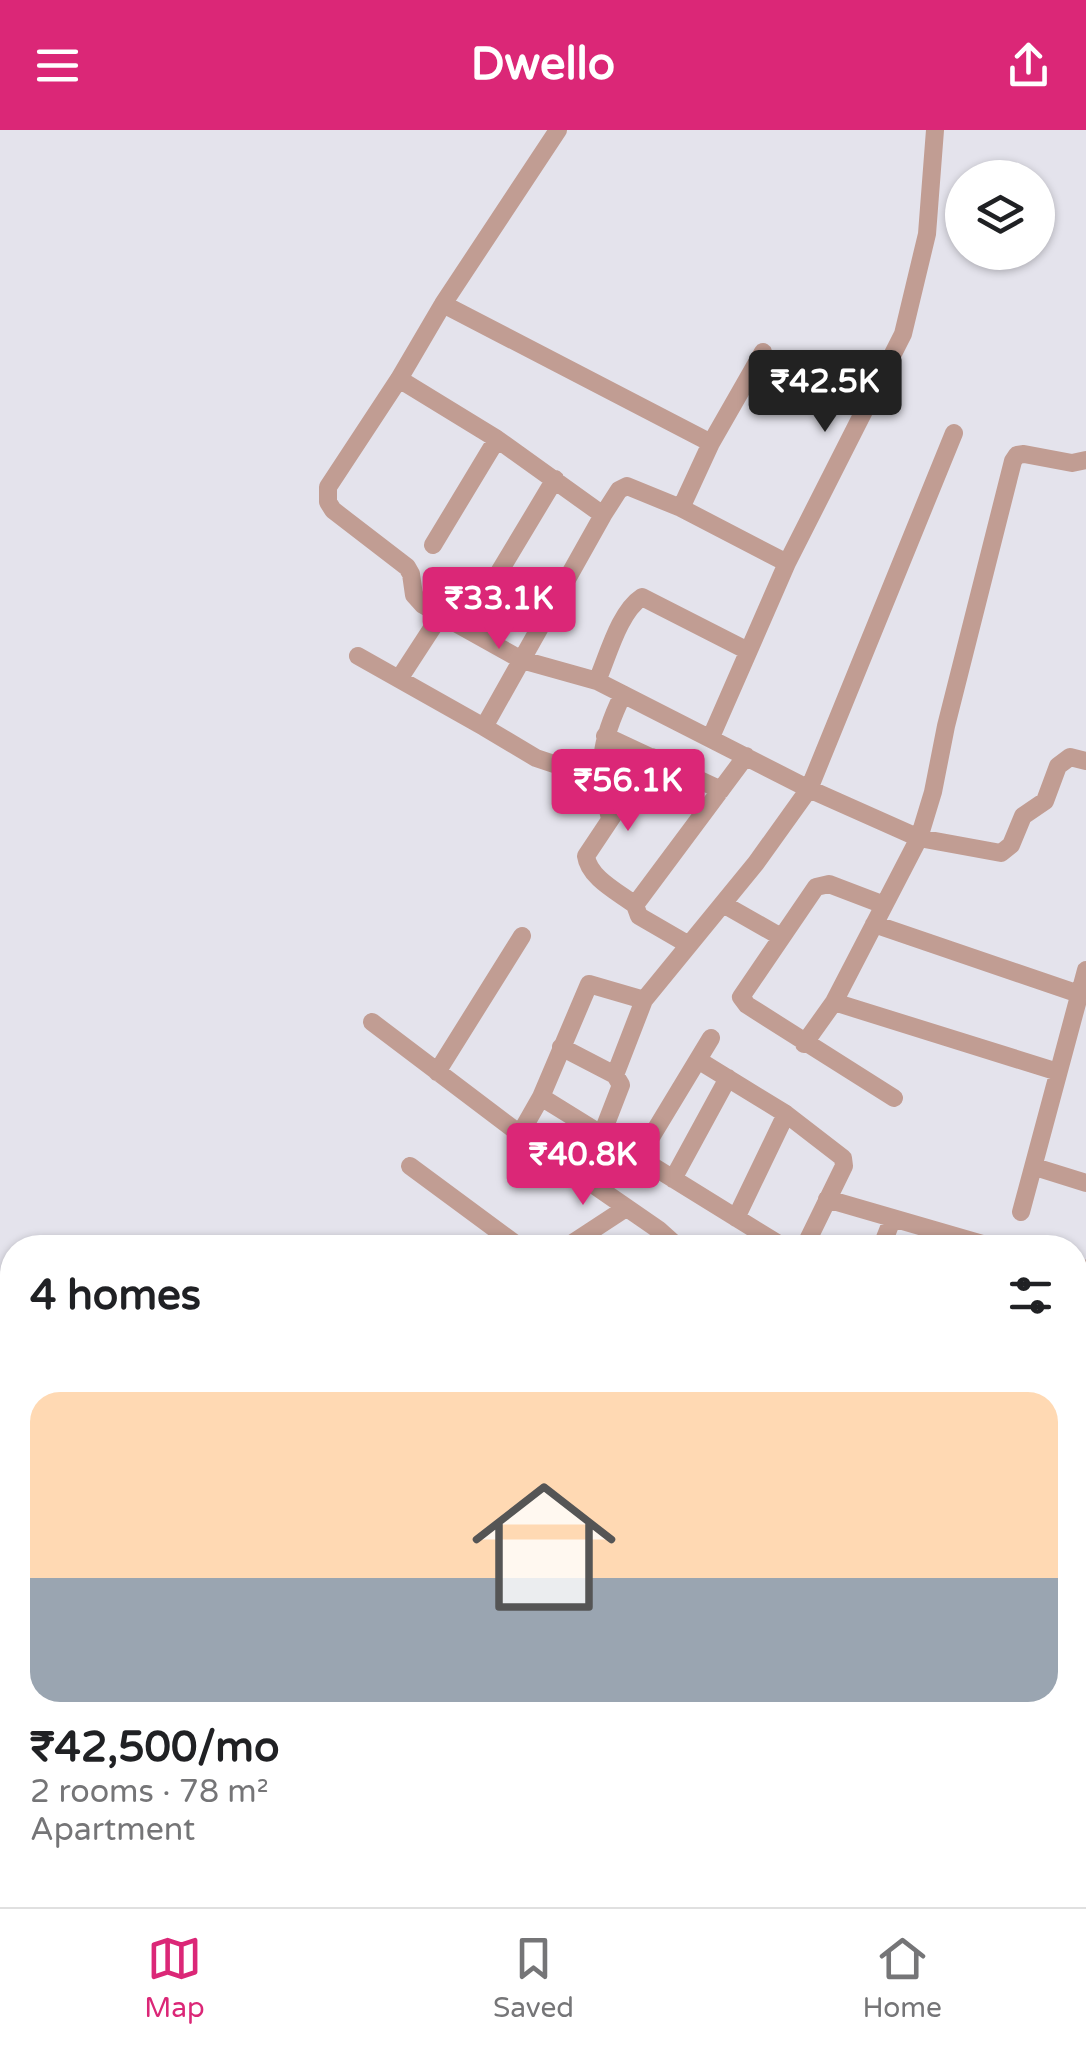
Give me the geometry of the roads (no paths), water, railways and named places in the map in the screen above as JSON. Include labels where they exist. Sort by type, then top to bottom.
[{"type":"street","points":[[558,130],[328,487],[328,502],[333,510],[406,566],[412,574],[414,595],[440,616],[522,660],[596,681],[809,789],[919,838],[1001,853],[1012,844],[1022,816],[1045,801],[1058,766],[1070,757],[1086,761]]},
{"type":"street","points":[[710,736],[787,563],[903,334],[927,234],[935,130]]},
{"type":"street","points":[[443,304],[711,443]]},
{"type":"street","points":[[681,508],[711,443],[763,352]]},
{"type":"street","points":[[399,379],[497,438],[603,515]]},
{"type":"street","points":[[615,1074],[644,1000],[723,904],[809,789],[954,433]]},
{"type":"street","points":[[433,545],[497,438]]},
{"type":"street","points":[[804,1044],[834,1002],[919,838],[1013,461],[1024,454],[1072,463],[1086,460]]},
{"type":"street","points":[[490,589],[555,479]]},
{"type":"street","points":[[484,727],[603,515],[627,486],[681,508],[787,563]]},
{"type":"street","points":[[596,681],[624,619],[642,597],[746,650]]},
{"type":"street","points":[[399,679],[440,616]]},
{"type":"street","points":[[358,656],[536,758],[602,780]]},
{"type":"street","points":[[610,819],[602,780],[605,736],[623,694]]},
{"type":"street","points":[[605,736],[721,790]]},
{"type":"street","points":[[635,905],[746,756]]},
{"type":"street","points":[[652,758],[590,846],[586,863],[594,874],[635,905],[639,916],[689,946]]},
{"type":"street","points":[[884,905],[821,884],[816,886],[741,997],[804,1044],[894,1098]]},
{"type":"street","points":[[723,904],[781,937]]},
{"type":"street","points":[[874,924],[1084,981],[1021,1212]]},
{"type":"street","points":[[437,1072],[522,936]]},
{"type":"street","points":[[520,1134],[541,1097],[588,984],[644,1000]]},
{"type":"street","points":[[834,1002],[1058,1072]]},
{"type":"street","points":[[372,1022],[626,1208],[655,1235]]},
{"type":"street","points":[[639,1157],[711,1038]]},
{"type":"street","points":[[561,1047],[615,1074],[621,1086],[602,1134]]},
{"type":"street","points":[[698,1060],[786,1114],[844,1158],[844,1166],[810,1235]]},
{"type":"street","points":[[673,1178],[728,1078]]},
{"type":"street","points":[[541,1097],[764,1235]]},
{"type":"street","points":[[736,1218],[786,1114]]},
{"type":"street","points":[[410,1166],[503,1235]]},
{"type":"street","points":[[1035,1168],[1086,1183]]},
{"type":"street","points":[[827,1199],[936,1235]]},
{"type":"street","points":[[585,1235],[626,1208]]},
{"type":"street","points":[[887,1235],[892,1220]]}]
